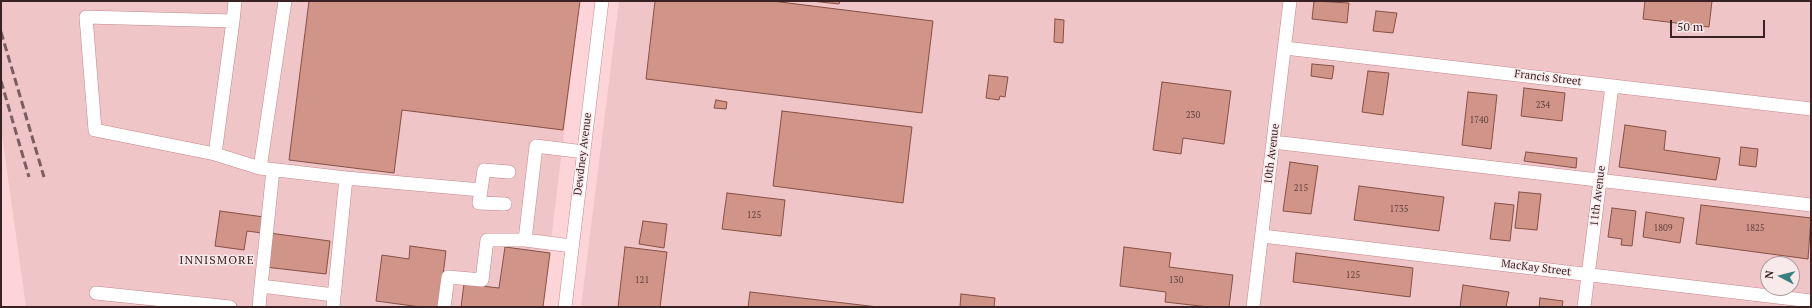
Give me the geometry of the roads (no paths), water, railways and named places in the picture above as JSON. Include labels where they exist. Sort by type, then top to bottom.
[{"type":"street","points":[[215,154],[235,1]]},
{"type":"street","points":[[259,307],[267,169],[285,1]]},
{"type":"street","name":"Dewdney Avenue","points":[[565,307],[602,1]]},
{"type":"street","name":"10th Avenue","points":[[1253,307],[1290,1]]},
{"type":"street","points":[[233,21],[86,16],[95,130],[215,154],[267,169],[346,178],[480,190]]},
{"type":"street","name":"Francis Street","points":[[1285,48],[1811,108]]},
{"type":"street","name":"11th Avenue","points":[[1584,307],[1612,86]]},
{"type":"street","points":[[1273,142],[1600,179],[1811,205]]},
{"type":"street","points":[[525,240],[536,146],[584,152]]},
{"type":"street","points":[[505,204],[479,203],[480,190],[484,170],[509,172]]},
{"type":"street","points":[[261,286],[334,301],[346,178]]},
{"type":"street","name":"MacKay Street","points":[[1262,236],[1811,301]]},
{"type":"street","points":[[444,307],[448,278],[482,280],[487,240],[525,240],[572,246]]},
{"type":"street","points":[[96,293],[230,307]]},
{"type":"railway","points":[[1,32],[44,177]]},
{"type":"railway","points":[[1,81],[29,177]]},
{"type":"district","name":"INNISMORE","points":[[217,261]]}]
